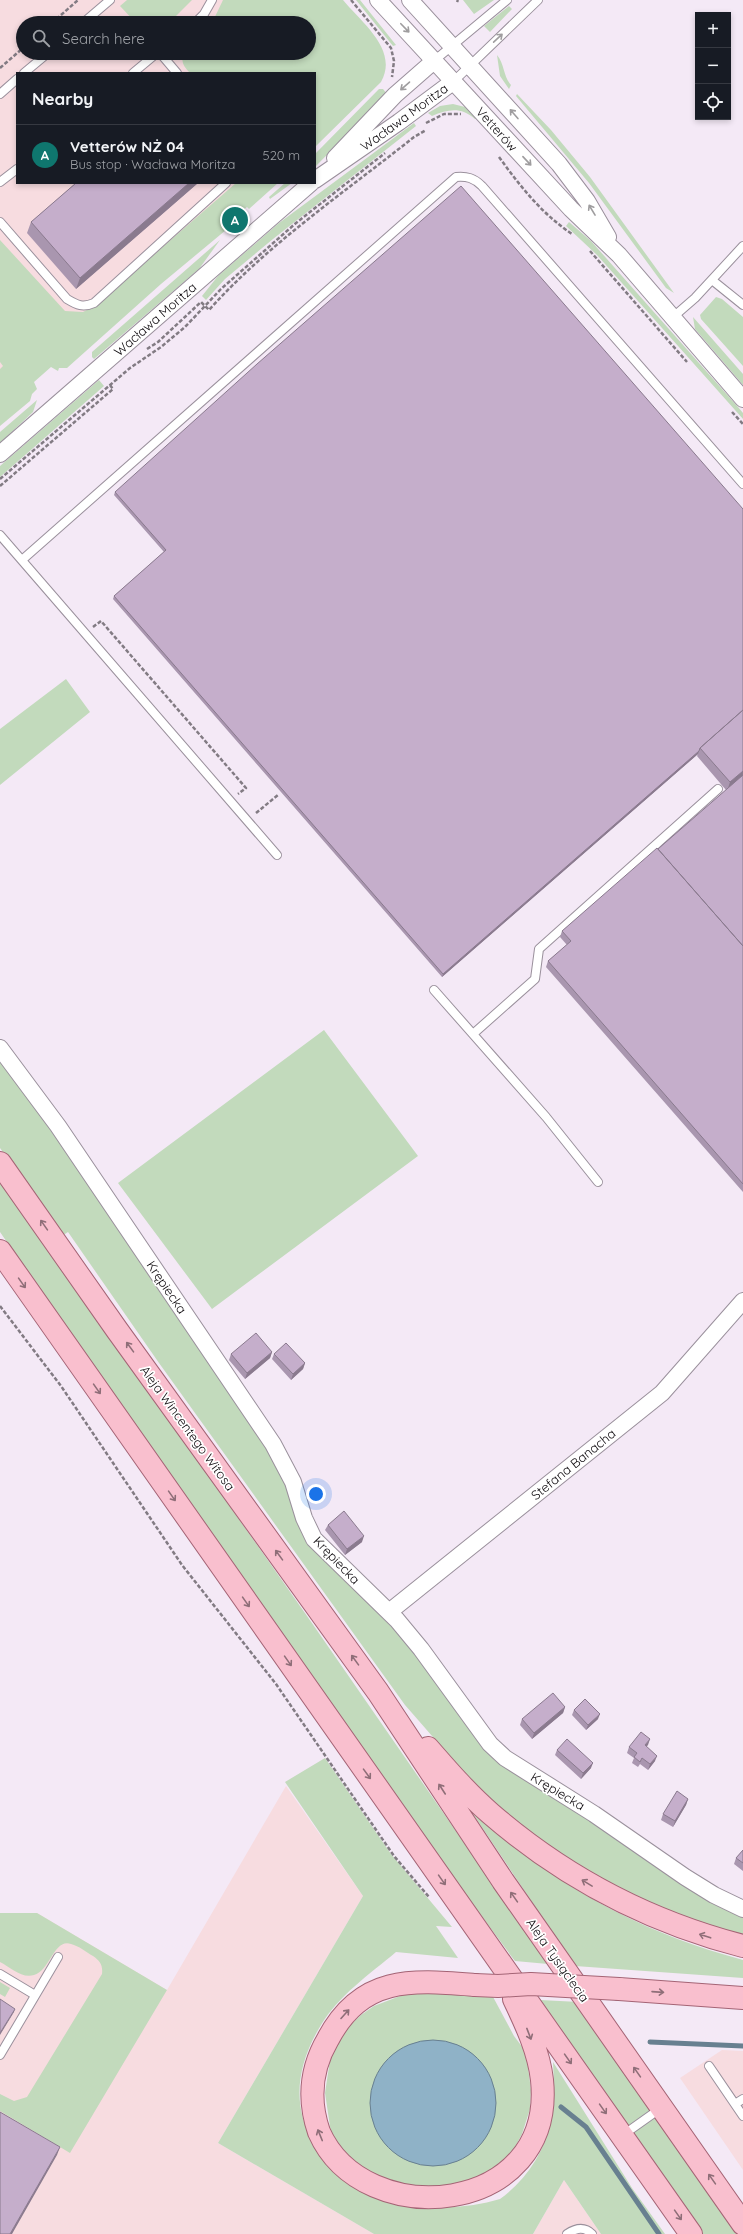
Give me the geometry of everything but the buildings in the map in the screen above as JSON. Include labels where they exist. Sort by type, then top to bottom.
[{"type":"main road","name":"Aleja Wincentego Witosa","points":[[0,1163],[117,1330],[378,1692]]},
{"type":"main road","points":[[0,1251],[344,1743],[691,2234]]},
{"type":"main road","points":[[378,1692],[468,1792],[491,1814],[555,1862],[587,1883],[655,1917],[688,1930],[743,1946]]},
{"type":"main road","name":"Aleja Tysiąclecia","points":[[378,1692],[503,1881],[743,2224]]},
{"type":"main road","points":[[489,1947],[523,2018],[540,2070],[542,2107],[537,2129],[529,2147],[516,2168],[503,2182],[486,2193],[456,2206],[436,2209],[419,2209],[391,2203],[372,2195],[349,2178],[334,2161],[327,2150],[316,2122],[312,2099],[314,2077],[325,2043],[337,2024],[354,2005],[367,1996],[387,1986],[420,1981],[498,1986],[531,1984],[743,1998]]},
{"type":"street","name":"Vetterów","points":[[378,0],[571,209],[619,255],[743,399]]},
{"type":"street","name":"Vetterów","points":[[410,0],[470,64],[559,164],[587,201],[619,255]]},
{"type":"street","name":"Wacława Moritza","points":[[316,178],[395,95],[435,60]]},
{"type":"street","name":"Wacława Moritza","points":[[316,178],[399,122],[454,81]]},
{"type":"street","name":"Wacława Moritza","points":[[0,454],[310,184]]},
{"type":"street","name":"Krępiecka","points":[[0,1048],[58,1126],[273,1444],[293,1482],[304,1518],[314,1539],[389,1612],[421,1649],[490,1744],[505,1758],[594,1814],[708,1892],[743,1909]]},
{"type":"street","name":"Stefana Banacha","points":[[389,1612],[662,1393],[743,1301]]},
{"type":"lane","points":[[91,16],[110,0]]},
{"type":"lane","points":[[202,16],[212,0]]},
{"type":"lane","points":[[435,60],[507,0]]},
{"type":"lane","points":[[454,81],[538,0]]},
{"type":"lane","points":[[25,72],[40,60]]},
{"type":"lane","points":[[134,72],[150,60]]},
{"type":"lane","points":[[165,60],[176,72]]},
{"type":"lane","points":[[0,94],[16,80]]},
{"type":"lane","points":[[0,182],[16,169]]},
{"type":"lane","points":[[22,560],[456,177],[468,176],[476,180],[482,186],[743,484]]},
{"type":"lane","points":[[0,222],[67,299],[76,305],[86,306],[94,303],[225,184]]},
{"type":"lane","points":[[672,318],[712,280],[743,246]]},
{"type":"lane","points":[[712,280],[743,305]]},
{"type":"lane","points":[[0,535],[277,855]]},
{"type":"lane","points":[[473,1034],[535,979],[539,949],[718,789]]},
{"type":"lane","points":[[434,990],[546,1117],[598,1182]]},
{"type":"lane","points":[[0,2055],[58,1957]]},
{"type":"lane","points":[[0,1974],[36,1995]]},
{"type":"lane","points":[[709,2066],[743,2116]]},
{"type":"lane","points":[[735,2104],[743,2099]]},
{"type":"lane","points":[[622,2136],[662,2108]]},
{"type":"lane","points":[[567,2234],[575,2229],[582,2228],[592,2234]]},
{"type":"path","points":[[60,16],[78,0]]},
{"type":"path","points":[[351,0],[387,42],[392,53]]},
{"type":"path","points":[[0,68],[16,54]]},
{"type":"path","points":[[422,126],[444,114],[455,113],[467,115]]},
{"type":"path","points":[[141,353],[158,342],[201,302],[209,310],[224,293],[300,227],[426,130]]},
{"type":"path","points":[[0,479],[130,368],[161,347],[205,307],[221,288],[291,228],[389,150]]},
{"type":"path","points":[[498,155],[532,200],[560,226],[577,238]]},
{"type":"path","points":[[586,247],[690,364]]},
{"type":"path","points":[[0,486],[113,389],[105,379]]},
{"type":"path","points":[[729,408],[743,424]]},
{"type":"path","points":[[85,634],[101,621],[246,788],[238,794],[243,799]]},
{"type":"path","points":[[251,809],[256,814],[278,795]]},
{"type":"path","points":[[0,1306],[61,1386],[182,1565],[276,1684],[394,1856],[433,1902]]},
{"type":"shaded area","points":[[0,0],[335,0],[315,72],[16,72],[16,184],[254,184],[0,408]]},
{"type":"shaded area","points":[[286,1786],[363,1896],[218,2143],[374,2234],[0,2234],[0,1913],[37,1913],[167,1990]]},
{"type":"shaded area","points":[[722,2050],[743,2051],[743,2170],[680,2078]]},
{"type":"shaded area","points":[[564,2180],[601,2234],[533,2234]]},
{"type":"green space","points":[[127,0],[192,0],[176,16],[129,16],[120,6]]},
{"type":"green space","points":[[223,0],[343,0],[368,28],[382,48],[385,59],[385,70],[381,82],[316,146],[316,72],[189,72],[184,66],[182,60],[316,60],[316,16],[215,16]]},
{"type":"green space","points":[[356,0],[360,0],[396,45],[393,46]]},
{"type":"green space","points":[[463,0],[494,0],[474,14]]},
{"type":"green space","points":[[509,6],[512,9],[490,32],[484,26]]},
{"type":"green space","points":[[497,55],[500,59],[508,82],[511,85],[509,89],[500,76]]},
{"type":"green space","points":[[379,89],[383,89],[387,94],[316,166],[316,153]]},
{"type":"green space","points":[[517,94],[551,130],[590,177],[674,293],[666,288],[589,183],[516,96]]},
{"type":"green space","points":[[453,104],[465,107],[479,116],[475,119],[465,112],[455,110],[432,116],[428,113],[440,106]]},
{"type":"green space","points":[[414,123],[416,126],[273,239],[225,279],[206,300],[202,296],[218,276],[279,223]]},
{"type":"green space","points":[[235,184],[277,184],[249,209],[247,207],[229,222],[232,225],[161,284],[67,368],[59,368],[58,371],[51,367],[34,382],[37,389],[32,394],[30,401],[0,426],[0,369],[3,366],[0,362],[0,240],[65,311],[83,312],[96,305]]},
{"type":"green space","points":[[284,184],[291,184],[270,199],[269,197]]},
{"type":"green space","points":[[569,222],[591,241],[738,407],[743,413],[743,419],[597,255],[566,226]]},
{"type":"green space","points":[[220,240],[199,269],[94,359],[92,357],[92,352]]},
{"type":"green space","points":[[716,297],[722,299],[743,317],[743,366],[701,319],[700,315]]},
{"type":"green space","points":[[693,317],[743,374],[743,385],[695,329]]},
{"type":"green space","points":[[99,380],[104,386],[0,477],[0,466]]},
{"type":"green space","points":[[37,400],[33,412],[0,443],[0,432]]},
{"type":"green space","points":[[66,679],[90,712],[0,785],[0,729]]},
{"type":"green space","points":[[324,1030],[418,1156],[212,1309],[118,1183]]},
{"type":"green space","points":[[0,1053],[277,1459],[305,1531],[383,1613],[417,1653],[483,1743],[743,1916],[743,1938],[652,1907],[568,1861],[487,1799],[405,1705],[159,1363],[68,1232],[62,1236],[0,1148]]},
{"type":"green space","points":[[0,1179],[307,1616],[548,1964],[515,1961],[383,1781],[254,1599],[0,1232]]},
{"type":"green space","points":[[325,1758],[391,1854],[452,1927],[436,1926],[458,1958],[396,1952],[345,1995],[328,2014],[321,2025],[302,2069],[301,2109],[314,2143],[339,2171],[373,2192],[413,2204],[456,2207],[500,2199],[526,2174],[539,2155],[544,2144],[551,2121],[553,2107],[553,2062],[632,2188],[665,2234],[601,2234],[564,2180],[533,2234],[374,2234],[218,2143],[363,1896],[285,1782]]},
{"type":"green space","points":[[469,1808],[532,1860],[564,1882],[597,1901],[630,1919],[666,1934],[703,1948],[743,1960],[743,1978],[575,1966]]},
{"type":"green space","points":[[0,1913],[37,1913],[167,1990],[70,2153],[0,2111],[0,2094],[14,2101],[27,2097],[102,1974],[101,1966],[95,1958],[82,1949],[65,1943],[56,1950],[44,1968],[34,1975],[30,1976],[16,1972],[0,1962]]},
{"type":"green space","points":[[0,1982],[10,1988],[5,1997],[0,1994]]},
{"type":"green space","points":[[438,1990],[492,1995],[514,2036],[526,2052],[531,2090],[530,2109],[522,2134],[513,2151],[489,2175],[434,2196],[357,2169],[331,2133],[325,2093],[330,2060],[338,2042],[349,2026],[361,2015],[374,2006],[408,1993]]},
{"type":"green space","points":[[540,2000],[579,2002],[740,2234],[702,2234]]},
{"type":"water","points":[[439,2040],[463,2047],[478,2058],[489,2073],[495,2091],[495,2115],[489,2133],[478,2148],[463,2159],[445,2165],[427,2166],[403,2159],[388,2148],[377,2133],[371,2115],[370,2097],[377,2073],[388,2058],[403,2047],[421,2041]]},
{"type":"waterway","points":[[650,2042],[743,2046]]},
{"type":"waterway","points":[[561,2107],[586,2127],[659,2234]]},
{"type":"place","name":"Vetterów NŻ 04","points":[[235,220]]}]
